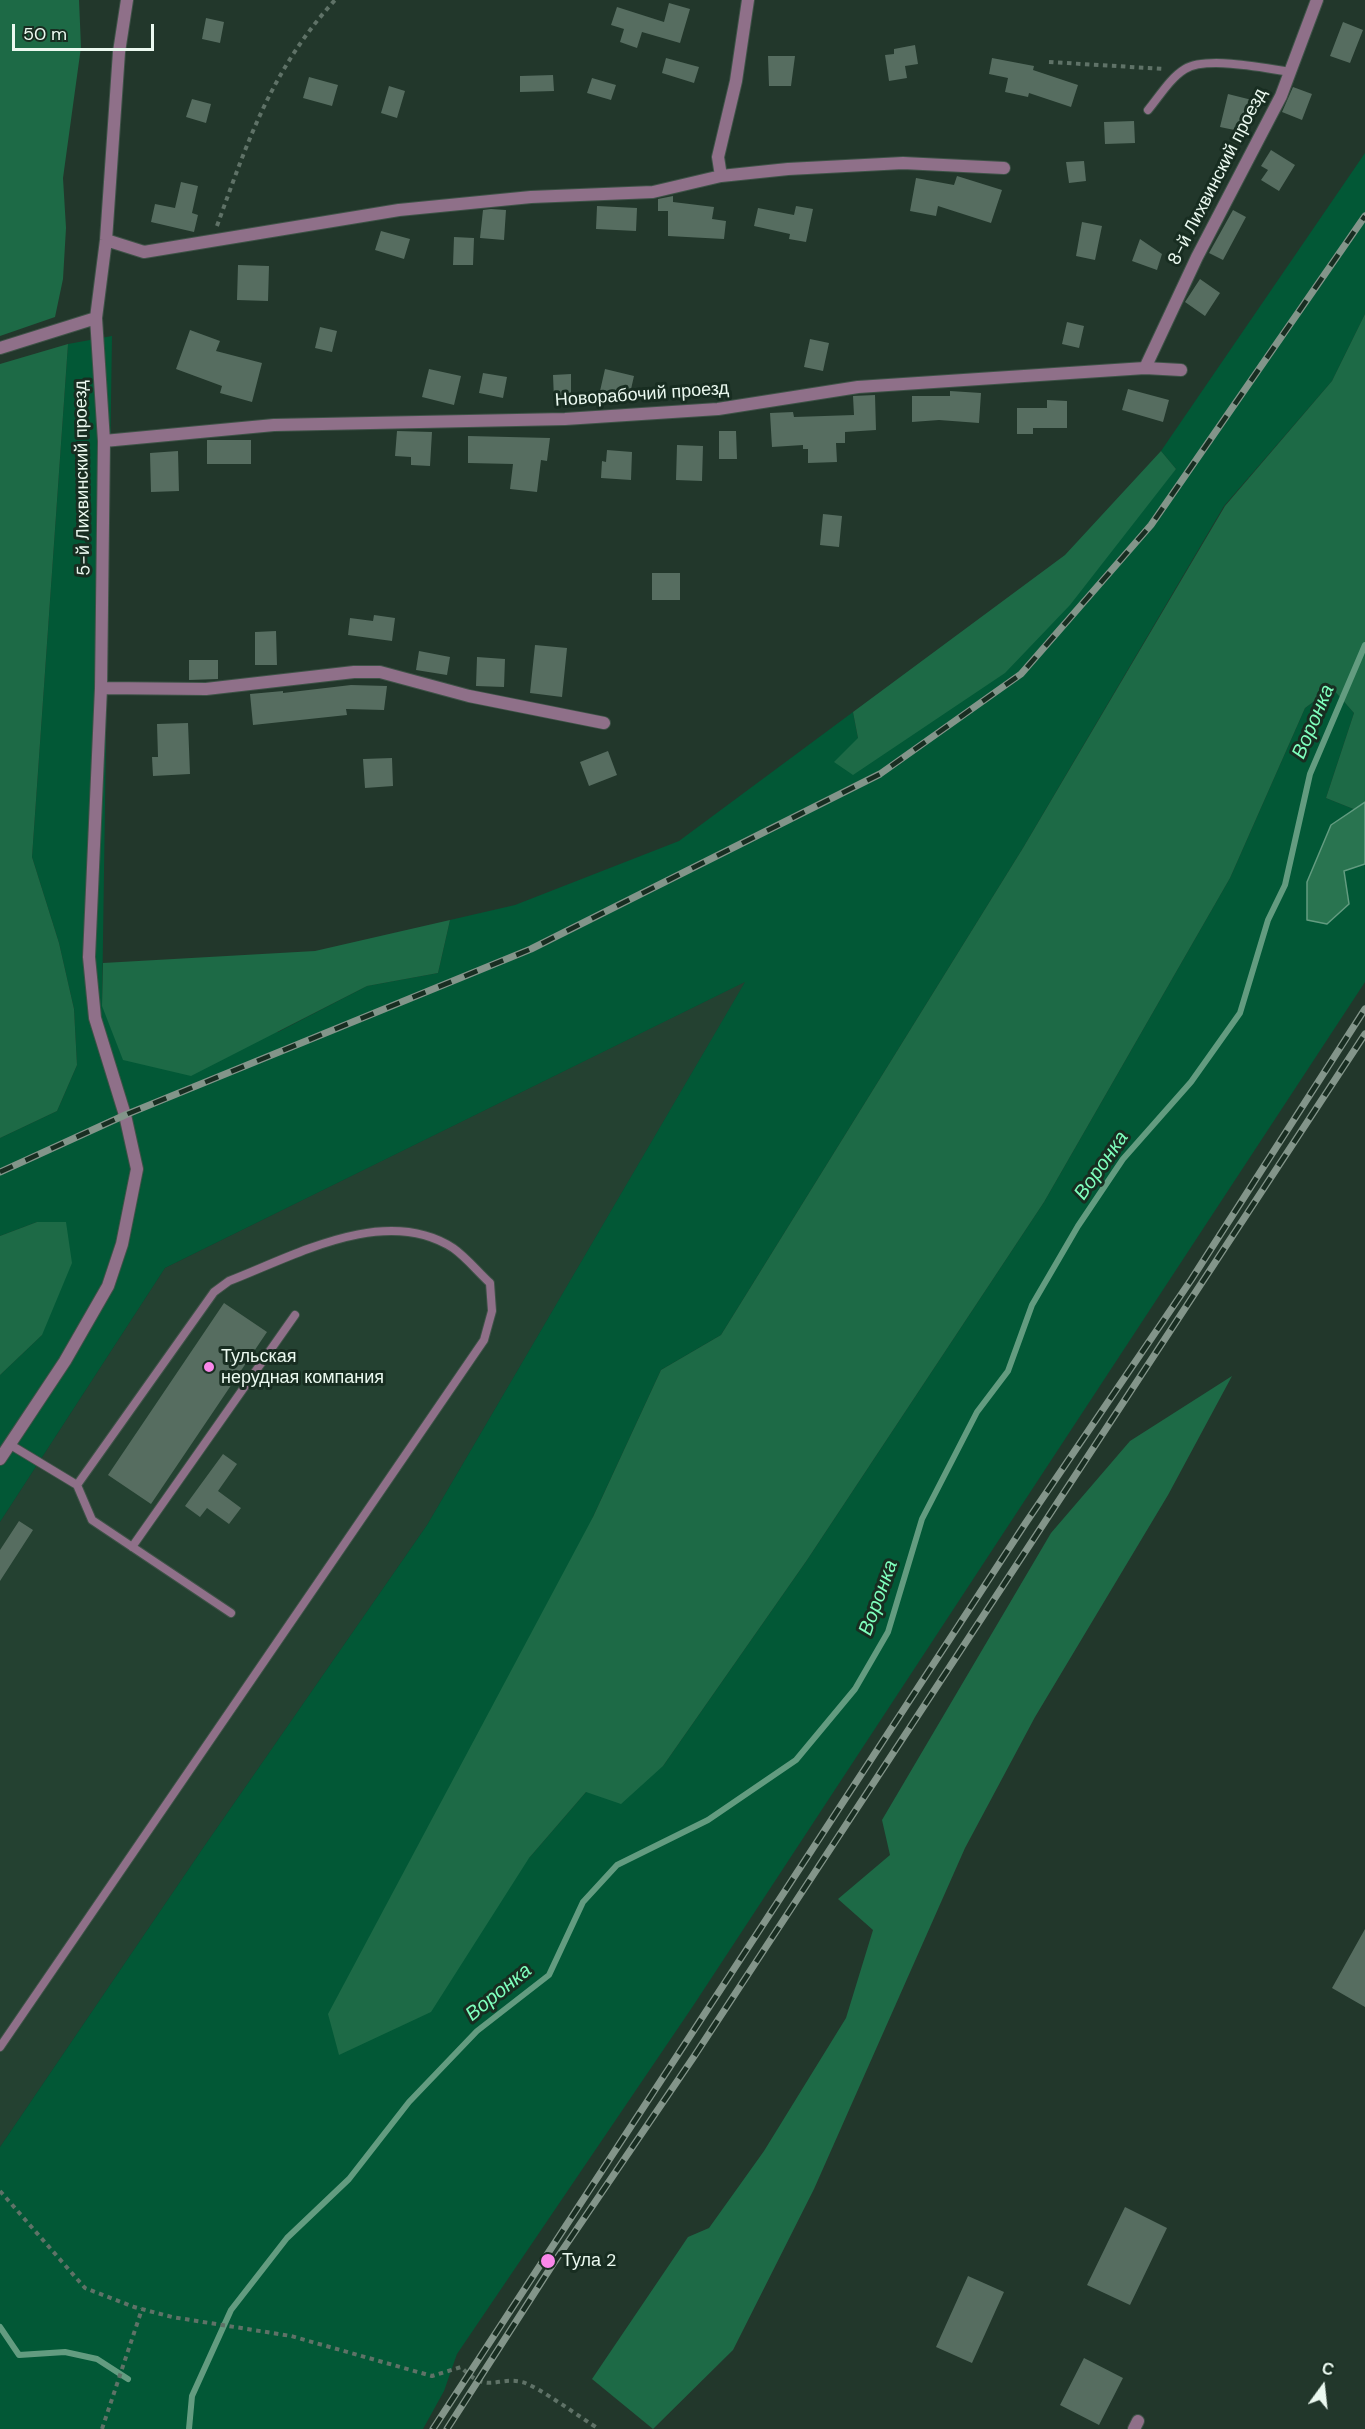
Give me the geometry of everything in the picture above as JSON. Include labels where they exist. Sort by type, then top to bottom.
[{"type":"street","name":"5-й Лихвинский проезд","points":[[0,1459],[65,1361],[108,1286],[122,1244],[135,1184],[136,1159],[95,1018],[89,957],[101,688],[104,441],[96,318],[106,240],[119,52],[127,0]]},
{"type":"street","points":[[721,176],[718,157],[736,81],[748,0]]},
{"type":"street","name":"8-й Лихвинский проезд","points":[[1144,368],[1197,257],[1281,96],[1317,0]]},
{"type":"street","points":[[106,240],[144,252],[416,208],[531,197],[652,192],[721,176],[799,168],[903,163],[1005,168]]},
{"type":"street","points":[[0,348],[96,318]]},
{"type":"street","name":"Новорабочий проезд","points":[[104,441],[274,425],[565,419],[706,410],[759,404],[858,387],[1144,368],[1181,370]]},
{"type":"street","points":[[101,688],[206,689],[354,672],[380,672],[469,696],[604,723]]},
{"type":"lane","points":[[1148,110],[1184,70],[1201,64],[1290,72]]},
{"type":"lane","points":[[0,2047],[484,1340],[492,1311],[490,1283],[450,1247],[420,1236],[384,1229],[346,1236],[229,1281],[214,1292],[201,1307],[77,1485]]},
{"type":"lane","points":[[132,1547],[295,1315]]},
{"type":"lane","points":[[9,1444],[77,1485],[92,1520],[231,1613]]},
{"type":"path","points":[[211,241],[254,124],[268,95],[308,29],[335,0]]},
{"type":"path","points":[[1049,62],[1184,70]]},
{"type":"path","points":[[0,2191],[85,2288],[142,2309],[172,2317],[291,2336],[432,2376],[462,2367],[487,2384],[522,2382],[599,2429]]},
{"type":"path","points":[[102,2429],[142,2309]]},
{"type":"shaded area","points":[[0,0],[79,0],[81,47],[63,178],[66,228],[63,279],[55,317],[0,336]]},
{"type":"shaded area","points":[[1365,153],[1365,314],[1332,381],[1224,506],[1023,848],[721,1335],[661,1370],[593,1517],[529,1858],[586,1792],[663,1766],[807,1560],[1044,1202],[1230,878],[1305,708],[1332,688],[1354,713],[1326,798],[1356,810],[1331,825],[1307,919],[1327,924],[1349,904],[1344,871],[1365,864],[1365,982],[693,2006],[457,2354],[444,2391],[423,2429],[0,2429],[0,2147],[203,1848],[427,1525],[745,982],[165,1268],[0,1522],[0,1375],[42,1335],[37,1222],[0,1236],[0,1138],[57,1111],[77,1065],[74,1009],[59,943],[32,857],[68,344],[112,336],[102,1006],[278,1032],[367,986],[438,973],[450,920],[515,905],[679,841],[853,712],[858,738],[1176,469],[1161,451]]},
{"type":"shaded area","points":[[1365,314],[1365,802],[1356,810],[1326,798],[1354,713],[1332,688],[1305,708],[1230,878],[1044,1202],[807,1560],[663,1766],[621,1804],[586,1792],[529,1858],[431,2012],[339,2055],[328,2014],[593,1517],[661,1370],[721,1335],[1023,848],[1225,506],[1332,381]]},
{"type":"shaded area","points":[[68,344],[32,857],[59,943],[74,1009],[77,1065],[57,1111],[0,1138],[0,364]]},
{"type":"shaded area","points":[[1161,451],[1176,469],[1070,605],[1005,673],[853,775],[834,762],[858,738],[853,712],[1065,555]]},
{"type":"shaded area","points":[[1365,802],[1365,864],[1344,871],[1349,904],[1327,924],[1307,920],[1307,882],[1331,825]]},
{"type":"shaded area","points":[[450,920],[438,973],[367,986],[191,1076],[123,1060],[102,1006],[103,963],[315,951]]},
{"type":"shaded area","points":[[746,981],[427,1525],[203,1848],[0,2147],[0,1522],[165,1268]]},
{"type":"shaded area","points":[[37,1222],[66,1222],[72,1263],[42,1335],[0,1375],[0,1236]]},
{"type":"shaded area","points":[[1232,1376],[1168,1495],[1035,1717],[965,1848],[814,2189],[733,2350],[653,2429],[592,2379],[688,2237],[709,2228],[764,2151],[846,2018],[873,1930],[838,1899],[890,1855],[882,1820],[1051,1533],[1130,1441]]},
{"type":"building","points":[[669,3],[690,9],[680,43],[642,32],[637,48],[620,42],[624,29],[611,25],[617,7],[664,22]]},
{"type":"building","points":[[206,18],[224,22],[220,43],[202,39]]},
{"type":"building","points":[[1343,22],[1363,30],[1350,63],[1330,56]]},
{"type":"building","points":[[915,45],[918,64],[905,66],[907,78],[889,81],[885,55],[894,54],[894,49]]},
{"type":"building","points":[[768,56],[795,56],[791,86],[769,86]]},
{"type":"building","points":[[666,58],[699,67],[694,83],[662,73]]},
{"type":"building","points":[[992,58],[1034,66],[1033,70],[1078,85],[1071,107],[1029,93],[1028,97],[1005,92],[1008,78],[989,74]]},
{"type":"building","points":[[553,75],[554,91],[520,92],[520,76]]},
{"type":"building","points":[[309,77],[338,85],[332,106],[303,98]]},
{"type":"building","points":[[592,78],[616,85],[611,100],[587,93]]},
{"type":"building","points":[[389,86],[405,91],[397,118],[381,113]]},
{"type":"building","points":[[1293,87],[1312,94],[1302,120],[1282,112]]},
{"type":"building","points":[[1228,94],[1252,100],[1244,132],[1220,127]]},
{"type":"building","points":[[192,99],[211,104],[206,123],[186,117]]},
{"type":"building","points":[[1134,121],[1135,143],[1105,144],[1104,122]]},
{"type":"building","points":[[1271,150],[1295,165],[1279,191],[1261,180],[1268,170],[1261,166]]},
{"type":"building","points":[[1084,161],[1086,181],[1069,183],[1066,162]]},
{"type":"building","points":[[957,176],[1002,190],[991,223],[938,206],[936,216],[910,211],[916,178],[954,185]]},
{"type":"building","points":[[181,182],[198,186],[192,213],[198,215],[194,232],[151,222],[155,204],[175,208]]},
{"type":"building","points":[[673,196],[673,202],[714,207],[712,219],[726,221],[724,239],[668,236],[668,211],[658,211],[658,199]]},
{"type":"building","points":[[597,206],[637,208],[636,231],[596,229]]},
{"type":"building","points":[[796,206],[813,209],[806,242],[789,239],[790,234],[754,226],[758,208],[794,215]]},
{"type":"building","points":[[483,210],[506,210],[504,240],[480,238]]},
{"type":"building","points":[[1233,210],[1246,217],[1223,260],[1209,253]]},
{"type":"building","points":[[1082,222],[1102,226],[1095,260],[1076,256]]},
{"type":"building","points":[[381,231],[410,239],[404,259],[375,250]]},
{"type":"building","points":[[454,237],[474,238],[473,265],[453,265]]},
{"type":"building","points":[[1140,239],[1162,254],[1157,270],[1132,261]]},
{"type":"building","points":[[238,265],[269,266],[268,301],[237,300]]},
{"type":"building","points":[[1200,279],[1220,293],[1205,316],[1185,302]]},
{"type":"building","points":[[1067,322],[1084,326],[1079,348],[1062,344]]},
{"type":"building","points":[[320,327],[337,331],[332,352],[315,348]]},
{"type":"building","points":[[190,330],[220,341],[216,351],[262,363],[252,402],[220,393],[222,386],[176,369]]},
{"type":"building","points":[[810,339],[829,343],[823,371],[804,367]]},
{"type":"building","points":[[429,369],[461,376],[454,405],[422,397]]},
{"type":"building","points":[[605,369],[634,376],[629,398],[600,391]]},
{"type":"building","points":[[483,373],[507,377],[503,398],[479,393]]},
{"type":"building","points":[[571,374],[571,398],[554,399],[553,375]]},
{"type":"building","points":[[1128,389],[1169,400],[1163,422],[1122,410]]},
{"type":"building","points":[[950,391],[981,393],[979,423],[939,420],[912,422],[912,396],[950,396]]},
{"type":"building","points":[[875,395],[876,430],[845,432],[845,443],[836,443],[837,462],[808,463],[808,449],[803,449],[803,445],[772,447],[770,413],[793,412],[794,417],[854,415],[853,396]]},
{"type":"building","points":[[1047,400],[1067,401],[1067,428],[1033,428],[1033,434],[1017,434],[1017,408],[1047,408]]},
{"type":"building","points":[[397,431],[432,432],[430,466],[411,465],[411,457],[395,456]]},
{"type":"building","points":[[719,431],[736,431],[737,459],[719,459]]},
{"type":"building","points":[[468,436],[550,438],[547,461],[541,460],[537,492],[510,489],[513,464],[468,463]]},
{"type":"building","points":[[207,440],[251,440],[251,464],[207,464]]},
{"type":"building","points":[[677,445],[703,446],[702,481],[676,480]]},
{"type":"building","points":[[607,450],[632,452],[631,480],[601,478],[602,461],[606,462]]},
{"type":"building","points":[[178,451],[179,491],[151,492],[150,453]]},
{"type":"building","points":[[823,514],[842,516],[839,547],[820,545]]},
{"type":"building","points":[[652,573],[680,573],[680,600],[652,600]]},
{"type":"building","points":[[374,615],[395,618],[392,641],[348,635],[350,618],[373,621]]},
{"type":"building","points":[[276,631],[277,665],[255,665],[255,632]]},
{"type":"building","points":[[535,645],[567,648],[562,697],[530,693]]},
{"type":"building","points":[[419,651],[450,657],[447,675],[416,670]]},
{"type":"building","points":[[477,657],[505,659],[504,687],[476,686]]},
{"type":"building","points":[[189,660],[218,660],[218,679],[189,680]]},
{"type":"building","points":[[351,685],[387,686],[384,710],[346,709],[347,715],[253,725],[250,694],[283,691],[283,693]]},
{"type":"building","points":[[188,723],[190,774],[153,776],[152,757],[158,757],[157,724]]},
{"type":"building","points":[[608,751],[617,775],[589,786],[580,762]]},
{"type":"building","points":[[392,758],[393,786],[365,788],[363,759]]},
{"type":"building","points":[[224,1303],[267,1332],[151,1504],[108,1475]]},
{"type":"building","points":[[223,1454],[237,1464],[218,1491],[241,1508],[229,1524],[207,1508],[200,1517],[185,1506]]},
{"type":"building","points":[[19,1521],[33,1530],[0,1581],[0,1550]]},
{"type":"building","points":[[1365,1929],[1365,2007],[1332,1988]]},
{"type":"building","points":[[1125,2207],[1167,2228],[1130,2305],[1087,2285]]},
{"type":"building","points":[[968,2276],[1004,2292],[972,2363],[936,2347]]},
{"type":"building","points":[[1084,2358],[1123,2378],[1099,2425],[1060,2405]]},
{"type":"waterway","name":"Воронка","points":[[189,2429],[192,2396],[231,2310],[287,2238],[349,2179],[409,2102],[477,2031],[549,1975],[583,1902],[617,1865],[708,1820],[796,1760],[855,1689],[888,1632],[922,1519],[977,1412],[1008,1371],[1032,1305],[1078,1226],[1123,1159],[1191,1082],[1240,1013],[1268,920],[1285,885],[1310,774],[1365,645]]},
{"type":"waterway","points":[[0,2327],[19,2355],[65,2352],[97,2359],[128,2379]]},
{"type":"railway","points":[[0,1172],[125,1115],[531,949],[880,774],[1021,674],[1151,525],[1365,216]]},
{"type":"railway","points":[[433,2429],[1025,1524],[1191,1280],[1365,1009]]},
{"type":"railway","points":[[447,2429],[553,2264],[693,2058],[1365,1034]]},
{"type":"place","name":"Тульская нерудная компания","points":[[209,1367]]},
{"type":"place","name":"Тула 2","points":[[548,2261]]}]
